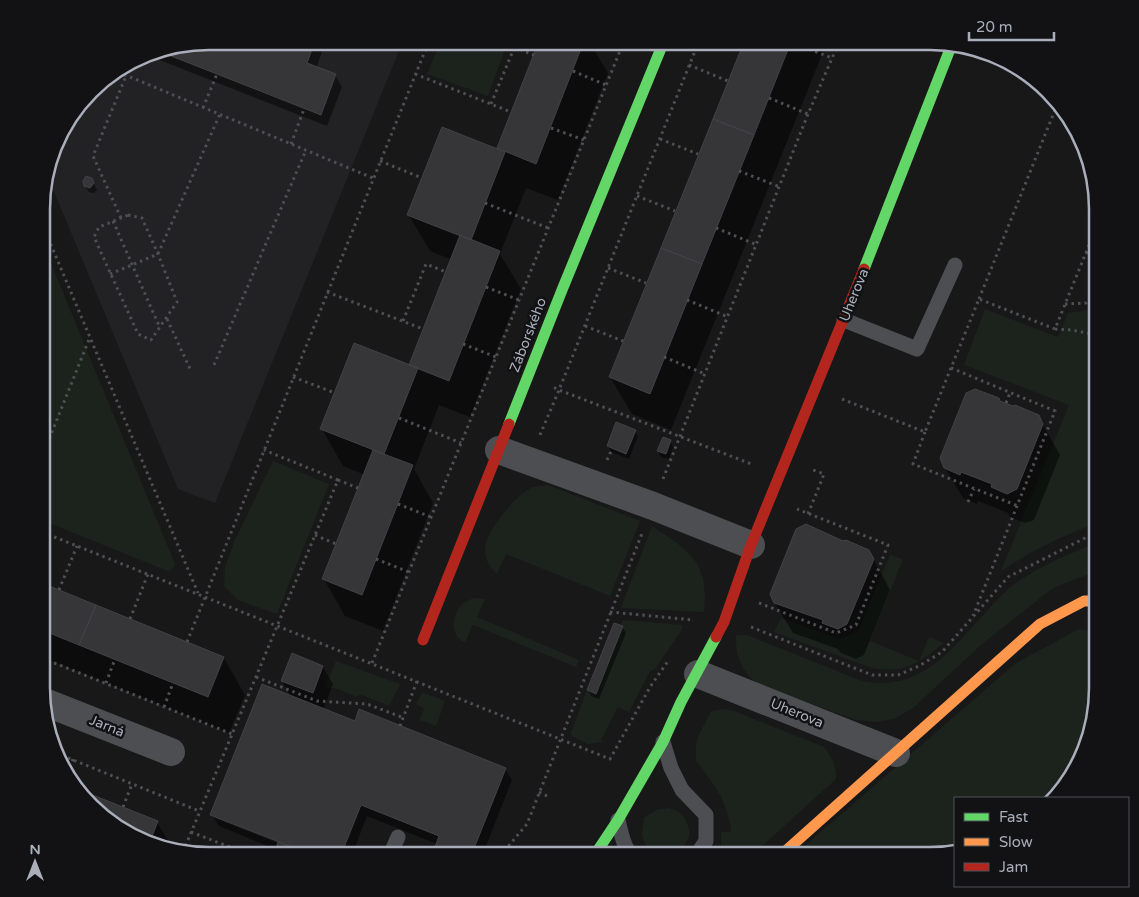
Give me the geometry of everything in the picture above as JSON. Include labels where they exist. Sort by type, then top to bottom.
[{"type":"street","name":"Záborského","points":[[423,640],[661,50]]},
{"type":"street","name":"Uherova","points":[[600,847],[618,820],[663,742],[681,702],[698,674],[724,622],[751,545],[844,320],[949,51]]},
{"type":"street","points":[[498,450],[653,506],[751,545]]},
{"type":"street","points":[[790,847],[1040,624],[1084,601],[1089,601]]},
{"type":"street","name":"Uherova","points":[[698,674],[896,753]]},
{"type":"street","name":"Jarná","points":[[51,705],[171,752]]},
{"type":"lane","points":[[844,320],[917,349],[956,265]]},
{"type":"lane","points":[[663,742],[671,768],[682,790],[706,815],[706,841],[702,847]]},
{"type":"lane","points":[[618,820],[627,847]]},
{"type":"lane","points":[[394,847],[398,837]]},
{"type":"path","points":[[188,642],[425,50]]},
{"type":"path","points":[[491,104],[513,50]]},
{"type":"path","points":[[522,50],[534,55]]},
{"type":"path","points":[[372,663],[621,50]]},
{"type":"path","points":[[696,50],[559,390],[763,469]]},
{"type":"path","points":[[812,50],[832,58]]},
{"type":"path","points":[[660,487],[808,114],[836,50]]},
{"type":"path","points":[[689,65],[728,81]]},
{"type":"path","points":[[573,71],[606,85]]},
{"type":"path","points":[[203,108],[217,74]]},
{"type":"path","points":[[415,74],[511,112]]},
{"type":"path","points":[[121,218],[93,156],[126,76],[373,178]]},
{"type":"path","points":[[769,98],[808,114]]},
{"type":"path","points":[[291,144],[304,109]]},
{"type":"path","points":[[1018,506],[913,464],[1055,111]]},
{"type":"path","points":[[110,274],[158,254],[220,114]]},
{"type":"path","points":[[551,128],[584,140]]},
{"type":"path","points":[[660,139],[698,154]]},
{"type":"path","points":[[214,365],[306,150]]},
{"type":"path","points":[[380,161],[422,178]]},
{"type":"path","points":[[739,171],[780,187]]},
{"type":"path","points":[[637,196],[676,211]]},
{"type":"path","points":[[485,203],[548,228]]},
{"type":"path","points":[[128,215],[142,218],[177,302],[151,340],[138,334],[94,237],[99,227],[121,218],[128,215]]},
{"type":"path","points":[[113,221],[160,328]]},
{"type":"path","points":[[716,228],[757,245]]},
{"type":"path","points":[[50,243],[198,593]]},
{"type":"path","points":[[1055,329],[1089,244]]},
{"type":"path","points":[[1086,251],[1089,254]]},
{"type":"path","points":[[403,321],[426,264],[446,272]]},
{"type":"path","points":[[608,268],[646,284]]},
{"type":"path","points":[[486,287],[519,300]]},
{"type":"path","points":[[328,292],[423,329]]},
{"type":"path","points":[[979,299],[1055,329],[1089,333]]},
{"type":"path","points":[[687,300],[728,316]]},
{"type":"path","points":[[1065,304],[1089,301]]},
{"type":"path","points":[[167,318],[191,371]]},
{"type":"path","points":[[585,326],[623,341]]},
{"type":"path","points":[[50,437],[90,337]]},
{"type":"path","points":[[463,344],[496,357]]},
{"type":"path","points":[[664,357],[705,374]]},
{"type":"path","points":[[951,368],[1055,411],[972,619]]},
{"type":"path","points":[[293,376],[335,393]]},
{"type":"path","points":[[1006,403],[1010,393]]},
{"type":"path","points":[[837,396],[925,432]]},
{"type":"path","points":[[398,418],[461,443]]},
{"type":"path","points":[[264,450],[358,488]]},
{"type":"path","points":[[808,468],[824,474],[808,514]]},
{"type":"path","points":[[185,845],[338,480]]},
{"type":"path","points":[[968,502],[974,489]]},
{"type":"path","points":[[398,504],[432,517]]},
{"type":"path","points":[[759,603],[836,633],[856,625],[888,545],[796,509]]},
{"type":"path","points":[[507,847],[527,824],[643,530]]},
{"type":"path","points":[[50,535],[610,759],[650,687],[671,657]]},
{"type":"path","points":[[315,535],[336,544]]},
{"type":"path","points":[[752,618],[749,626],[872,675],[898,675],[920,666],[942,652],[1008,577],[1089,536]]},
{"type":"path","points":[[59,590],[77,546]]},
{"type":"path","points":[[376,559],[409,572]]},
{"type":"path","points":[[130,619],[148,574]]},
{"type":"path","points":[[756,611],[762,594]]},
{"type":"path","points":[[610,612],[697,620],[692,628]]},
{"type":"path","points":[[106,684],[115,659]]},
{"type":"path","points":[[50,661],[232,734]]},
{"type":"path","points":[[256,677],[317,701],[367,704],[404,718]]},
{"type":"path","points":[[400,726],[417,681]]},
{"type":"path","points":[[164,707],[173,682]]},
{"type":"path","points":[[66,757],[199,811]]},
{"type":"path","points":[[70,766],[73,760]]},
{"type":"path","points":[[123,807],[132,784]]},
{"type":"path","points":[[540,792],[549,797]]},
{"type":"path","points":[[190,832],[229,847]]},
{"type":"shaded area","points":[[209,50],[399,50],[215,503],[178,489],[52,186],[58,158],[71,130],[90,104],[112,83],[148,62],[178,53]]},
{"type":"shaded area","points":[[437,50],[505,50],[488,96],[427,74]]},
{"type":"shaded area","points":[[50,261],[175,564],[170,572],[50,523]]},
{"type":"shaded area","points":[[1089,308],[1089,526],[1039,548],[1001,571],[1069,405],[964,365],[985,309],[1058,337],[1068,313]]},
{"type":"shaded area","points":[[273,461],[329,484],[277,614],[238,600],[224,586],[225,567],[234,542]]},
{"type":"shaded area","points":[[548,485],[640,521],[610,596],[506,554],[497,574],[489,564],[485,554],[486,543],[502,515],[526,491],[533,487]]},
{"type":"shaded area","points":[[652,526],[687,551],[694,560],[700,570],[703,581],[705,595],[704,612],[621,608]]},
{"type":"shaded area","points":[[1089,546],[1089,574],[1053,588],[982,644],[913,708],[894,719],[877,722],[856,720],[759,685],[748,675],[738,657],[736,635],[747,635],[862,681],[883,683],[902,680],[919,674],[934,664],[962,639],[1007,590],[1028,575]]},
{"type":"shaded area","points":[[890,555],[903,559],[870,641],[919,661],[903,668],[872,668],[774,632],[781,618],[839,639],[858,632]]},
{"type":"shaded area","points":[[474,598],[485,599],[477,617],[579,660],[576,667],[473,625],[465,642],[460,640],[455,632],[455,617],[466,601]]},
{"type":"shaded area","points":[[623,620],[683,625],[681,631],[655,669],[650,671],[629,712],[618,707],[601,740],[603,742],[588,744],[572,736],[571,733],[587,690],[596,694],[623,627],[621,625]]},
{"type":"shaded area","points":[[1079,629],[1089,631],[1089,698],[1081,739],[1068,767],[1045,797],[954,797],[954,845],[803,847],[1016,663]]},
{"type":"shaded area","points":[[929,637],[944,643],[927,656],[919,661]]},
{"type":"shaded area","points":[[336,661],[400,684],[389,706],[360,694],[357,697],[338,689],[325,687]]},
{"type":"shaded area","points":[[422,692],[445,701],[436,726],[419,720],[424,709],[416,704]]},
{"type":"shaded area","points":[[724,709],[734,711],[824,747],[835,766],[836,779],[761,847],[720,847],[721,832],[731,832],[728,817],[724,803],[717,790],[696,761],[697,739],[711,711]]},
{"type":"shaded area","points":[[668,808],[677,811],[683,816],[689,832],[687,841],[682,847],[646,846],[642,834],[644,818],[656,810]]},
{"type":"building","points":[[209,50],[312,50],[307,63],[336,74],[321,115],[169,55],[189,51]]},
{"type":"building","points":[[535,50],[580,50],[536,164],[497,148]]},
{"type":"building","points":[[741,50],[788,50],[754,135],[713,119]]},
{"type":"building","points":[[713,119],[754,135],[702,264],[661,248]]},
{"type":"building","points":[[442,127],[505,152],[471,240],[407,215]]},
{"type":"building","points":[[86,176],[92,178],[94,183],[90,188],[84,186],[83,181]]},
{"type":"building","points":[[460,235],[500,251],[449,381],[409,365]]},
{"type":"building","points":[[661,248],[702,264],[650,394],[609,377]]},
{"type":"building","points":[[354,343],[418,368],[384,454],[320,429]]},
{"type":"building","points":[[975,389],[999,398],[1000,401],[1039,415],[1043,424],[1017,489],[1007,494],[991,487],[992,484],[961,472],[960,475],[944,468],[940,458],[966,393]]},
{"type":"building","points":[[616,422],[636,430],[626,454],[607,446]]},
{"type":"building","points":[[663,437],[671,440],[666,454],[657,451]]},
{"type":"building","points":[[373,450],[413,465],[362,595],[322,579]]},
{"type":"building","points":[[806,524],[843,541],[846,540],[869,550],[874,559],[847,624],[838,629],[822,623],[823,620],[774,603],[770,594],[796,529]]},
{"type":"building","points":[[50,586],[96,605],[79,645],[50,633]]},
{"type":"building","points":[[96,605],[224,657],[208,697],[79,645]]},
{"type":"building","points":[[614,623],[623,626],[596,694],[587,690]]},
{"type":"building","points":[[292,653],[323,666],[313,693],[281,681]]},
{"type":"building","points":[[262,684],[355,721],[359,709],[506,768],[475,847],[435,847],[439,836],[361,805],[344,847],[292,847],[210,815]]},
{"type":"building","points":[[92,795],[158,821],[152,836],[148,835],[121,820]]},
{"type":"building","points":[[278,842],[290,847],[276,847]]},
{"type":"traffic: fast","points":[[509,424],[660,50]]},
{"type":"traffic: fast","points":[[864,269],[949,51]]},
{"type":"traffic: fast","points":[[600,847],[618,820],[663,742],[681,702],[716,637]]},
{"type":"traffic: slow","points":[[790,847],[1040,624],[1084,601],[1089,601]]},
{"type":"traffic: jam","points":[[716,637],[724,622],[751,545],[864,269]]},
{"type":"traffic: jam","points":[[423,640],[509,424]]}]
